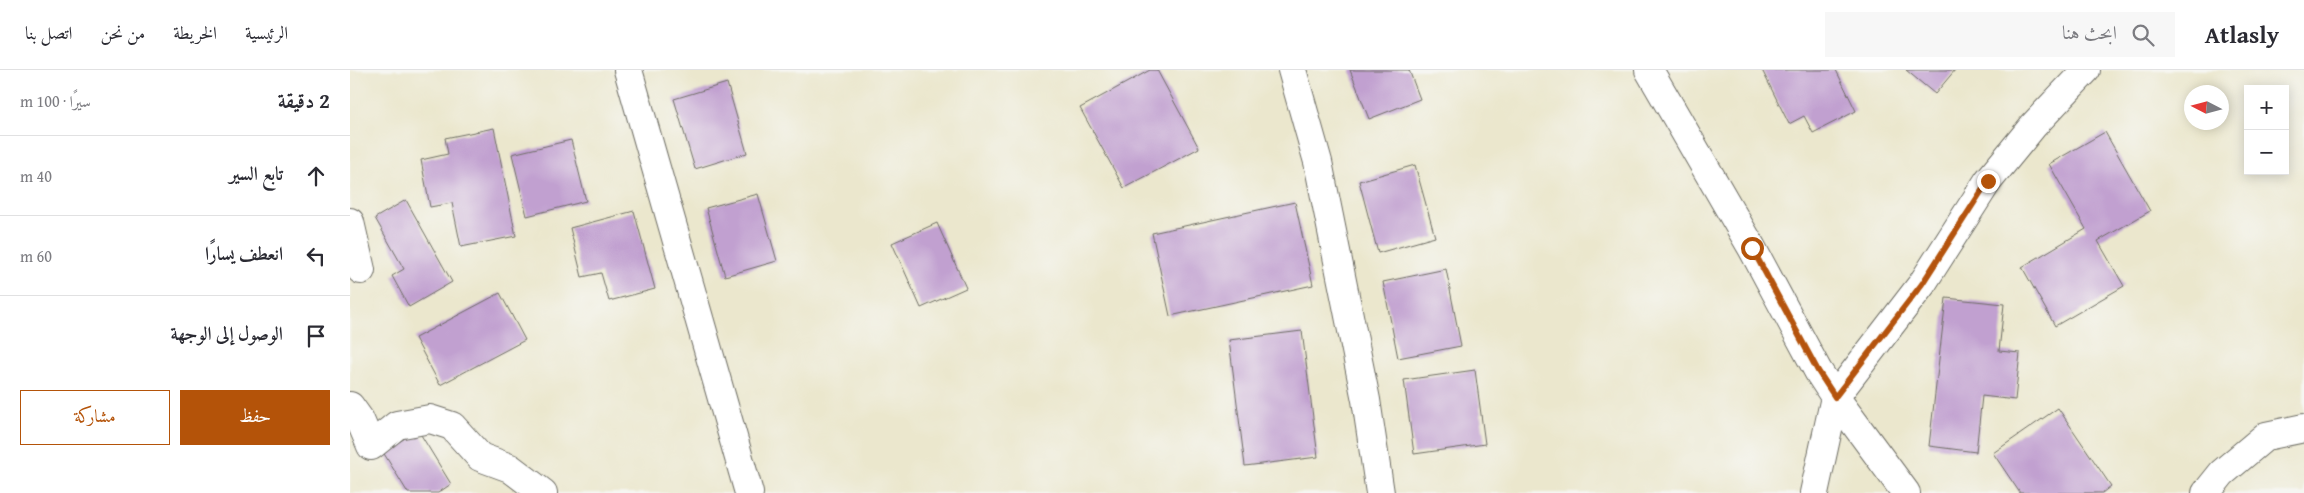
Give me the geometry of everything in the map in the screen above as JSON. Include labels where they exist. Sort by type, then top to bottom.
[{"type":"street","points":[[628,70],[749,493]]},
{"type":"street","points":[[1292,70],[1318,162],[1366,400],[1380,493]]},
{"type":"street","points":[[1649,70],[1752,248],[1818,371],[1906,493]]},
{"type":"street","points":[[1814,493],[1835,397],[1922,284],[1988,181],[2033,126],[2086,70]]},
{"type":"street","points":[[350,222],[361,270]]},
{"type":"street","points":[[350,406],[360,420],[371,446],[397,425],[430,419],[452,426],[480,457],[510,468],[543,493]]},
{"type":"street","points":[[2206,493],[2222,474],[2266,436],[2304,428]]},
{"type":"building","points":[[1150,70],[1157,70],[1199,148],[1124,188],[1080,108]]},
{"type":"building","points":[[1350,70],[1409,70],[1420,99],[1369,119]]},
{"type":"building","points":[[1762,70],[1836,70],[1856,111],[1813,133],[1804,116],[1789,124]]},
{"type":"building","points":[[1906,70],[1955,70],[1935,94]]},
{"type":"building","points":[[727,83],[747,153],[695,169],[674,99]]},
{"type":"building","points":[[494,128],[516,236],[461,247],[452,203],[430,207],[421,160],[448,154],[445,138]]},
{"type":"building","points":[[2105,132],[2150,211],[2098,241],[2124,286],[2055,326],[2022,267],[2086,229],[2049,164]]},
{"type":"building","points":[[571,140],[586,201],[527,216],[512,154]]},
{"type":"building","points":[[1415,165],[1435,237],[1378,253],[1359,181]]},
{"type":"building","points":[[758,194],[777,261],[725,276],[706,208]]},
{"type":"building","points":[[406,200],[452,282],[409,307],[392,276],[404,269],[375,218]]},
{"type":"building","points":[[1295,202],[1313,285],[1170,316],[1152,233]]},
{"type":"building","points":[[634,211],[655,289],[609,301],[601,273],[582,277],[570,228]]},
{"type":"building","points":[[937,223],[966,288],[921,308],[892,243]]},
{"type":"building","points":[[1446,269],[1461,346],[1398,358],[1383,282]]},
{"type":"building","points":[[500,293],[525,340],[440,385],[415,338]]},
{"type":"building","points":[[1946,298],[2004,304],[1999,351],[2020,353],[2015,400],[1982,396],[1976,452],[1929,446]]},
{"type":"building","points":[[1302,331],[1318,457],[1245,466],[1229,340]]},
{"type":"building","points":[[1475,370],[1485,444],[1414,454],[1404,380]]},
{"type":"building","points":[[2058,408],[2111,486],[2102,493],[2020,493],[1993,453]]},
{"type":"building","points":[[418,430],[451,484],[438,493],[408,493],[383,452]]},
{"type":"route","points":[[1752,248],[1818,371],[1835,397],[1922,284],[1988,181]]}]
